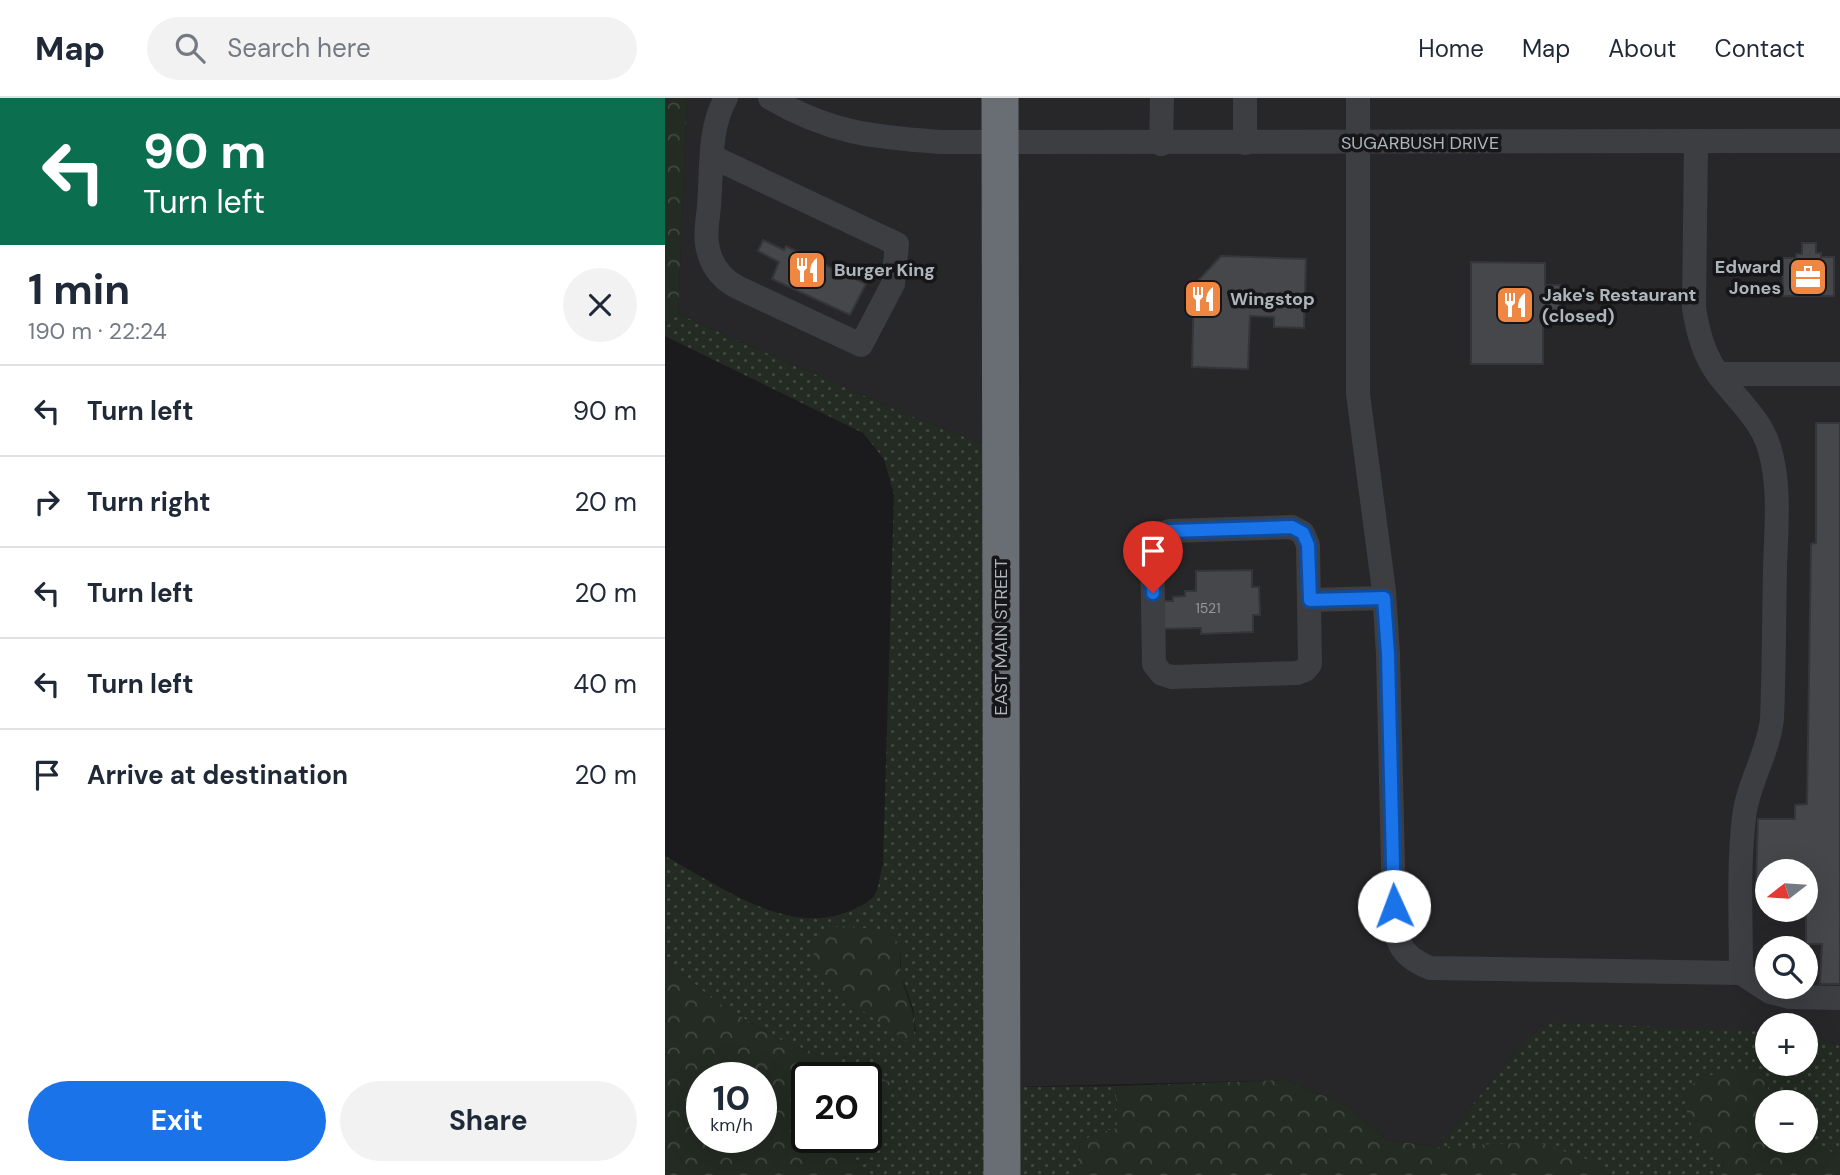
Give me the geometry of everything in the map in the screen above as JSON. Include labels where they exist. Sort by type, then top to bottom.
[{"type":"highway","name":"EAST MAIN STREET","points":[[1000,98],[1001,1165]]},
{"type":"street","points":[[713,157],[897,244],[893,284],[861,345],[725,281],[718,272],[707,243],[713,157],[717,124],[726,98]]},
{"type":"street","name":"SUGARBUSH DRIVE","points":[[770,98],[812,121],[837,129],[908,140],[1161,144],[1840,141]]},
{"type":"street","points":[[1161,144],[1162,98]]},
{"type":"street","points":[[1245,98],[1245,143]]},
{"type":"street","points":[[1358,98],[1359,394],[1384,598],[1388,654],[1394,906],[1396,936],[1402,950],[1411,960],[1430,968],[1741,973],[1769,992],[1790,997],[1840,998]]},
{"type":"street","points":[[1696,142],[1694,308],[1698,334],[1705,353],[1718,374],[1760,426],[1769,445],[1774,468],[1776,503],[1772,719],[1770,739],[1744,816],[1741,973]]},
{"type":"street","points":[[1718,374],[1840,374]]},
{"type":"street","points":[[1292,527],[1303,533],[1308,545],[1310,600],[1310,664],[1305,670],[1297,673],[1173,677],[1162,674],[1154,664],[1151,545],[1158,535],[1170,531],[1292,527]]},
{"type":"street","points":[[1310,600],[1384,598]]},
{"type":"shaded area","points":[[687,98],[1840,98],[1840,1046],[1818,1038],[1818,1013],[1755,1013],[1755,1033],[1523,1043],[1438,1147],[1387,1140],[1347,1106],[1287,1080],[1008,1087],[996,449],[903,413],[678,314]]},
{"type":"green space","points":[[665,98],[687,98],[678,314],[665,328]]},
{"type":"green space","points":[[678,314],[903,413],[996,449],[996,1175],[870,1175],[855,1163],[853,1155],[882,1153],[882,1105],[894,1084],[882,1079],[882,1062],[838,1062],[776,1038],[714,1000],[665,960],[665,856],[749,902],[795,917],[818,918],[841,914],[863,905],[876,893],[883,864],[894,495],[884,459],[863,433],[665,336],[665,328]],"holes":[[[814,945],[901,945],[901,976],[913,1008],[916,1032],[851,1003],[814,968]]]},
{"type":"green space","points":[[850,926],[884,931],[901,945],[901,975],[915,1027],[911,1044],[851,1003],[813,968],[814,945],[832,927]]},
{"type":"green space","points":[[665,960],[714,1000],[776,1038],[838,1062],[791,1062],[791,1153],[853,1153],[855,1163],[870,1175],[665,1175]]},
{"type":"green space","points":[[1552,1022],[1755,1031],[1755,1076],[1818,1076],[1818,1038],[1840,1046],[1840,1156],[1818,1146],[1818,1090],[1768,1090],[1766,1082],[1761,1090],[1755,1090],[1755,1101],[1723,1155],[1722,1175],[1609,1175],[1586,1159],[1438,1147],[1523,1043]]},
{"type":"green space","points":[[1747,1068],[1766,1082],[1768,1090],[1755,1090],[1755,1153],[1818,1153],[1818,1146],[1840,1156],[1840,1175],[1722,1175],[1723,1155],[1707,1149],[1693,1131],[1685,1105],[1694,1083],[1720,1071]]},
{"type":"green space","points":[[882,1079],[895,1084],[882,1106]]},
{"type":"green space","points":[[1287,1080],[1347,1106],[1387,1140],[1438,1147],[1538,1142],[1586,1159],[1609,1175],[1076,1175],[1080,1144],[1092,1135],[1117,1128],[1116,1086]]},
{"type":"green space","points":[[1116,1086],[1117,1128],[1092,1135],[1080,1144],[1076,1175],[1009,1175],[1008,1087]]},
{"type":"building","name":"Burger King","points":[[763,240],[784,250],[786,246],[866,284],[850,315],[772,279],[779,262],[758,251]]},
{"type":"building","name":"Edward Jones","points":[[1802,243],[1816,243],[1816,253],[1821,253],[1821,257],[1834,257],[1834,296],[1783,296],[1782,258],[1796,258],[1796,254],[1802,254]]},
{"type":"building","points":[[1221,256],[1306,259],[1304,328],[1274,327],[1274,317],[1250,316],[1248,369],[1192,367],[1194,285]]},
{"type":"building","name":"Jake's Restaurant (closed)","points":[[1471,262],[1545,263],[1545,285],[1560,285],[1560,324],[1543,324],[1543,364],[1471,364]]},
{"type":"building","points":[[1816,423],[1840,423],[1840,984],[1820,984],[1822,944],[1818,944],[1818,936],[1806,936],[1806,922],[1818,922],[1818,859],[1757,859],[1758,819],[1795,819],[1795,805],[1807,804],[1811,544],[1816,543]]},
{"type":"building","points":[[1252,570],[1252,587],[1259,587],[1260,615],[1253,615],[1253,632],[1201,634],[1201,628],[1157,629],[1156,601],[1173,601],[1173,597],[1185,596],[1185,591],[1196,591],[1196,571]]},
{"type":"place","name":"Burger King","points":[[807,270]]},
{"type":"place","name":"Edward Jones","points":[[1808,277]]},
{"type":"place","name":"Wingstop","points":[[1203,299]]},
{"type":"place","name":"Jake's Restaurant (closed)","points":[[1515,305]]},
{"type":"route","points":[[1153,593],[1151,545],[1158,535],[1170,531],[1292,527],[1303,533],[1308,545],[1310,600],[1384,598],[1388,654],[1394,906]]}]
